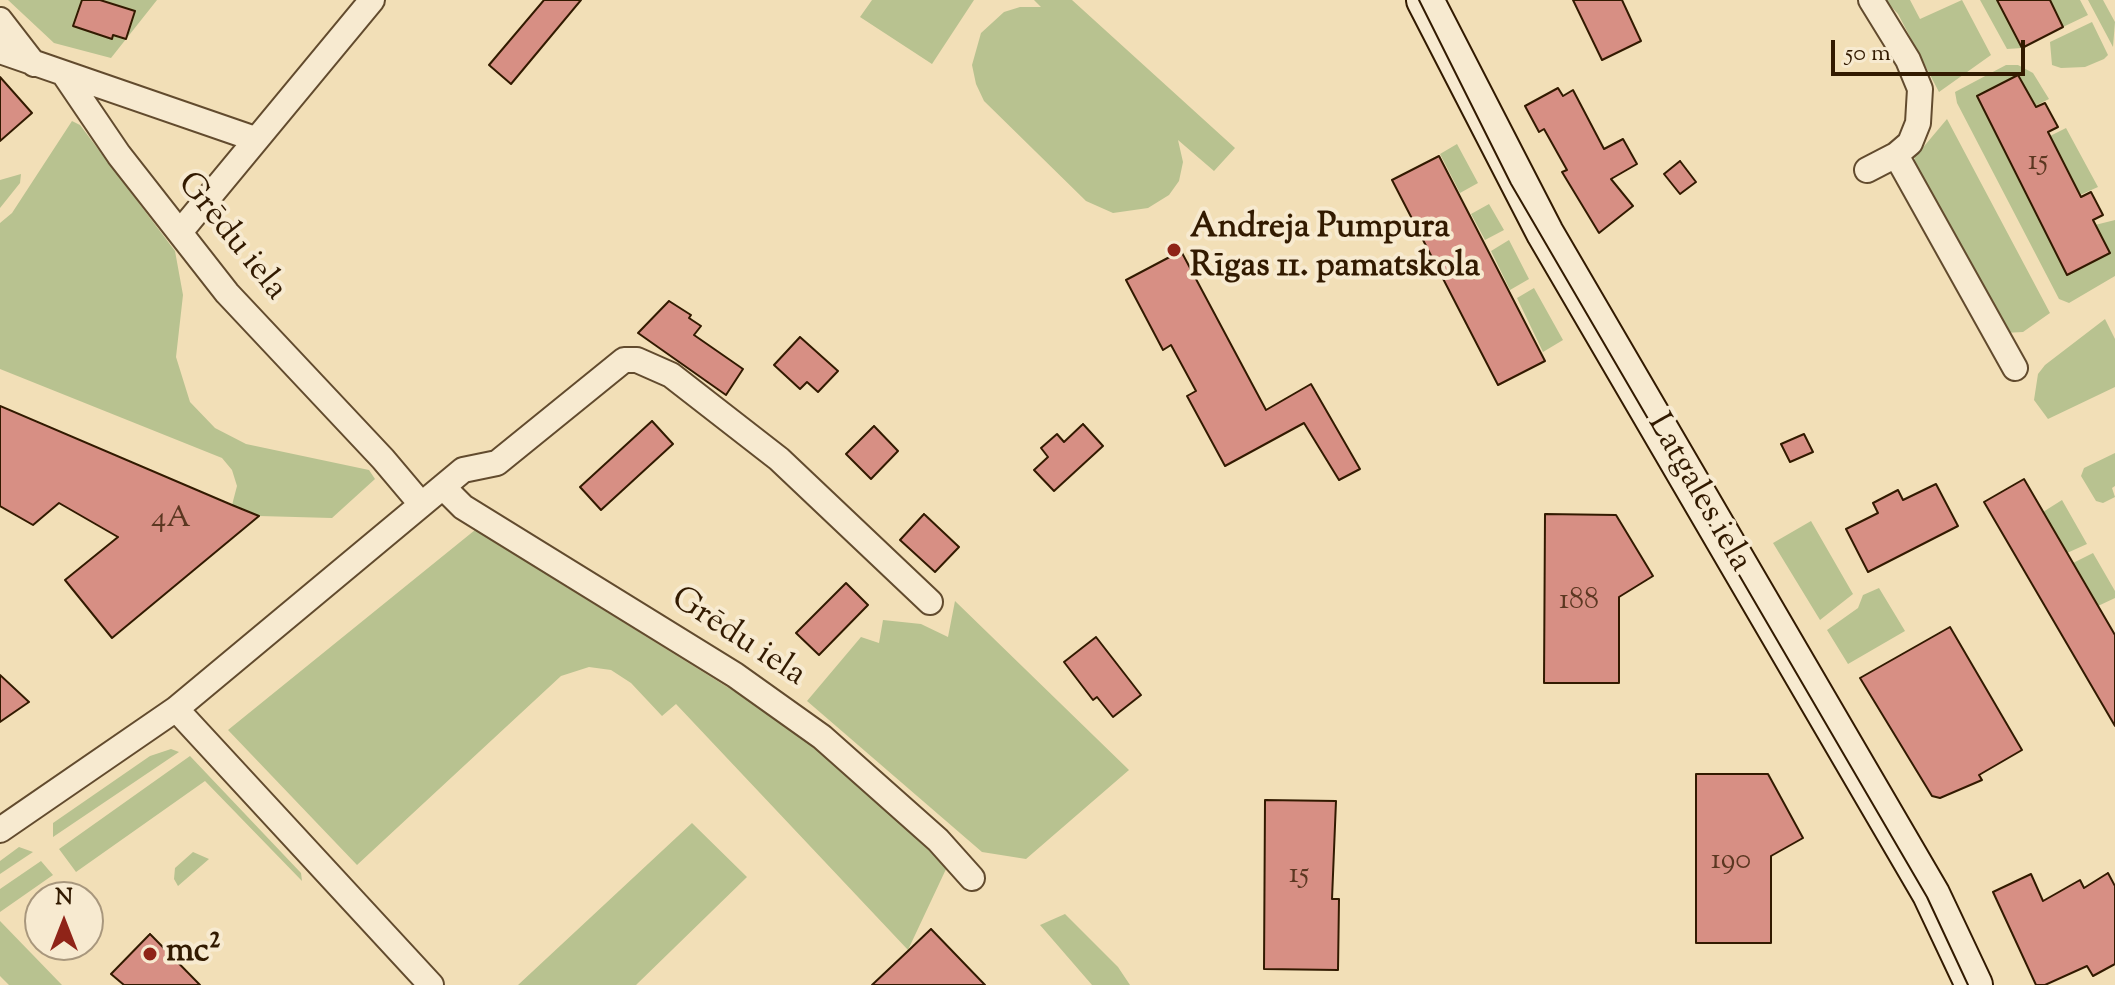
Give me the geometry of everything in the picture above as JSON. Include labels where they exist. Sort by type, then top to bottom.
[{"type":"street","points":[[180,232],[372,0]]},
{"type":"street","name":"Latgales iela","points":[[1425,0],[1545,233],[1918,871],[1974,985]]},
{"type":"street","points":[[1867,170],[1896,155],[1910,143],[1918,123],[1920,89],[1908,60],[1871,0]]},
{"type":"street","points":[[0,20],[34,64]]},
{"type":"street","name":"Grēdu iela","points":[[0,51],[255,139]]},
{"type":"street","name":"Grēdu iela","points":[[64,74],[119,155],[227,293],[383,459],[421,504]]},
{"type":"street","points":[[1896,155],[2015,368]]},
{"type":"street","points":[[0,830],[176,709],[463,470],[497,463],[624,360],[637,360],[671,375],[779,459],[930,602]]},
{"type":"street","name":"Grēdu iela","points":[[443,487],[471,512],[735,675],[822,737],[938,840],[972,878]]},
{"type":"street","points":[[176,709],[431,985]]},
{"type":"green space","points":[[8,0],[157,0],[111,58],[54,43]]},
{"type":"green space","points":[[872,0],[974,0],[932,64],[860,17]]},
{"type":"green space","points":[[1034,0],[1072,0],[1235,148],[1214,171],[1178,140],[1183,162],[1179,181],[1169,195],[1148,208],[1113,213],[1086,201],[984,101],[976,84],[972,65],[981,33],[1004,12],[1020,7],[1041,7]]},
{"type":"green space","points":[[1885,0],[1910,0],[1920,19],[1962,0],[1991,55],[1939,92],[1898,14]]},
{"type":"green space","points":[[1980,0],[1997,0],[2022,48],[2007,49]]},
{"type":"green space","points":[[2050,0],[2080,0],[2088,15],[2063,27]]},
{"type":"green space","points":[[2088,0],[2103,0],[2115,22],[2113,47]]},
{"type":"green space","points":[[2092,22],[2108,55],[2085,67],[2061,68],[2052,65],[2050,42]]},
{"type":"green space","points":[[2006,65],[2018,65],[2033,73],[2049,99],[2035,106],[2018,75],[1977,96],[2068,275],[2110,253],[2095,225],[2115,220],[2115,276],[2069,303],[2059,299],[1957,103],[1955,92]]},
{"type":"green space","points":[[1947,119],[2050,313],[2023,332],[2004,333],[1913,165],[1915,157]]},
{"type":"green space","points":[[72,121],[80,125],[175,251],[183,295],[176,357],[190,402],[215,428],[246,444],[369,470],[375,479],[332,518],[259,516],[232,505],[237,486],[232,470],[222,458],[0,369],[0,223],[12,213]]},
{"type":"green space","points":[[2066,128],[2098,187],[2080,195],[2050,136]]},
{"type":"green space","points":[[1457,144],[1478,183],[1460,193],[1440,154]]},
{"type":"green space","points":[[21,174],[20,183],[0,208],[0,180]]},
{"type":"green space","points":[[1489,204],[1504,230],[1485,240],[1471,214]]},
{"type":"green space","points":[[1509,240],[1529,279],[1510,290],[1491,251]]},
{"type":"green space","points":[[1534,288],[1563,340],[1543,352],[1517,298]]},
{"type":"green space","points":[[2105,319],[2115,339],[2115,387],[2048,419],[2034,400],[2038,374],[2045,365]]},
{"type":"green space","points":[[2115,453],[2115,486],[2112,488],[2115,497],[2103,503],[2096,501],[2081,476],[2084,468]]},
{"type":"green space","points":[[2062,500],[2087,544],[2067,553],[2043,512]]},
{"type":"green space","points":[[1811,521],[1853,594],[1820,620],[1773,543]]},
{"type":"green space","points":[[475,530],[806,736],[947,867],[908,950],[676,704],[662,716],[631,683],[611,670],[589,667],[561,676],[357,865],[228,730]]},
{"type":"green space","points":[[2093,553],[2115,591],[2115,598],[2098,606],[2073,563]]},
{"type":"green space","points":[[1879,588],[1905,631],[1848,664],[1827,630],[1858,608],[1863,595]]},
{"type":"green space","points":[[955,601],[1129,770],[1026,859],[982,852],[807,701],[861,637],[879,643],[883,620],[921,624],[948,637]]},
{"type":"green space","points":[[171,749],[179,752],[53,837],[53,823],[150,756]]},
{"type":"green space","points":[[190,756],[301,873],[302,881],[205,781],[76,872],[59,849]]},
{"type":"green space","points":[[692,823],[747,877],[636,985],[518,985]]},
{"type":"green space","points":[[19,847],[33,852],[0,874],[0,861]]},
{"type":"green space","points":[[193,852],[209,859],[178,886],[174,879],[175,868]]},
{"type":"green space","points":[[41,861],[53,875],[44,881],[24,881],[24,895],[0,912],[0,889]]},
{"type":"green space","points":[[1065,914],[1118,967],[1130,985],[1092,985],[1040,925]]},
{"type":"green space","points":[[0,921],[24,946],[24,961],[39,961],[62,985],[9,985],[0,976]]},
{"type":"building","points":[[82,0],[100,0],[135,11],[126,39],[113,35],[112,39],[73,26]]},
{"type":"building","points":[[544,0],[581,0],[511,84],[489,65]]},
{"type":"building","points":[[1573,0],[1622,0],[1641,41],[1602,60]]},
{"type":"building","points":[[1997,0],[2050,0],[2063,27],[2022,48]]},
{"type":"building","points":[[2018,75],[2036,107],[2045,103],[2058,127],[2048,132],[2081,197],[2091,192],[2103,215],[2093,220],[2110,253],[2067,275],[1977,96]]},
{"type":"building","points":[[0,77],[32,113],[0,141]]},
{"type":"building","points":[[1558,88],[1563,96],[1573,90],[1604,149],[1623,139],[1637,164],[1611,179],[1633,206],[1599,233],[1562,172],[1567,170],[1544,129],[1539,132],[1525,106]]},
{"type":"building","points":[[1439,156],[1545,361],[1498,385],[1392,180]]},
{"type":"building","points":[[1680,161],[1696,182],[1680,194],[1664,174]]},
{"type":"building","points":[[1181,251],[1266,410],[1311,384],[1360,469],[1339,480],[1304,423],[1225,466],[1187,396],[1196,391],[1171,345],[1163,350],[1126,280]]},
{"type":"building","points":[[669,301],[691,315],[689,318],[701,326],[694,335],[743,369],[726,395],[638,333]]},
{"type":"building","points":[[800,337],[838,371],[818,392],[807,382],[800,389],[774,365]]},
{"type":"building","points":[[0,406],[259,516],[112,638],[65,580],[118,537],[59,503],[33,525],[0,506]]},
{"type":"building","points":[[652,421],[673,444],[601,510],[580,487]]},
{"type":"building","points":[[1083,424],[1103,446],[1054,491],[1034,470],[1048,457],[1041,448],[1057,434],[1064,442]]},
{"type":"building","points":[[874,426],[898,451],[871,479],[846,454]]},
{"type":"building","points":[[1804,434],[1813,452],[1790,462],[1781,444]]},
{"type":"building","points":[[2024,479],[2115,635],[2115,726],[1984,502]]},
{"type":"building","points":[[1936,484],[1958,526],[1868,572],[1846,529],[1878,513],[1873,503],[1898,490],[1903,500]]},
{"type":"building","points":[[924,514],[959,547],[935,572],[900,540]]},
{"type":"building","points":[[1545,514],[1616,515],[1653,576],[1619,597],[1619,683],[1544,683]]},
{"type":"building","points":[[846,583],[868,605],[819,655],[796,633]]},
{"type":"building","points":[[1950,627],[2022,750],[1979,775],[1982,780],[1940,798],[1932,796],[1860,678]]},
{"type":"building","points":[[1096,637],[1141,695],[1113,717],[1097,697],[1093,700],[1064,662]]},
{"type":"building","points":[[0,675],[29,702],[0,722]]},
{"type":"building","points":[[1696,774],[1768,774],[1803,838],[1771,856],[1771,943],[1696,943]]},
{"type":"building","points":[[1265,800],[1336,801],[1332,899],[1339,899],[1338,970],[1264,969]]},
{"type":"building","points":[[2108,873],[2115,886],[2115,964],[2093,976],[2087,966],[2045,985],[2036,985],[1993,892],[2031,874],[2043,901],[2080,880],[2084,888]]},
{"type":"building","points":[[931,929],[985,985],[872,985],[908,951]]},
{"type":"building","name":"mc²","points":[[150,934],[200,985],[124,985],[111,974]]},
{"type":"tram line","points":[[1419,0],[1511,184],[1927,897],[1968,985]]},
{"type":"place","name":"Andreja Pumpura Rīgas 11. pamatskola","points":[[1174,250]]},
{"type":"place","name":"mc²","points":[[150,954]]}]
